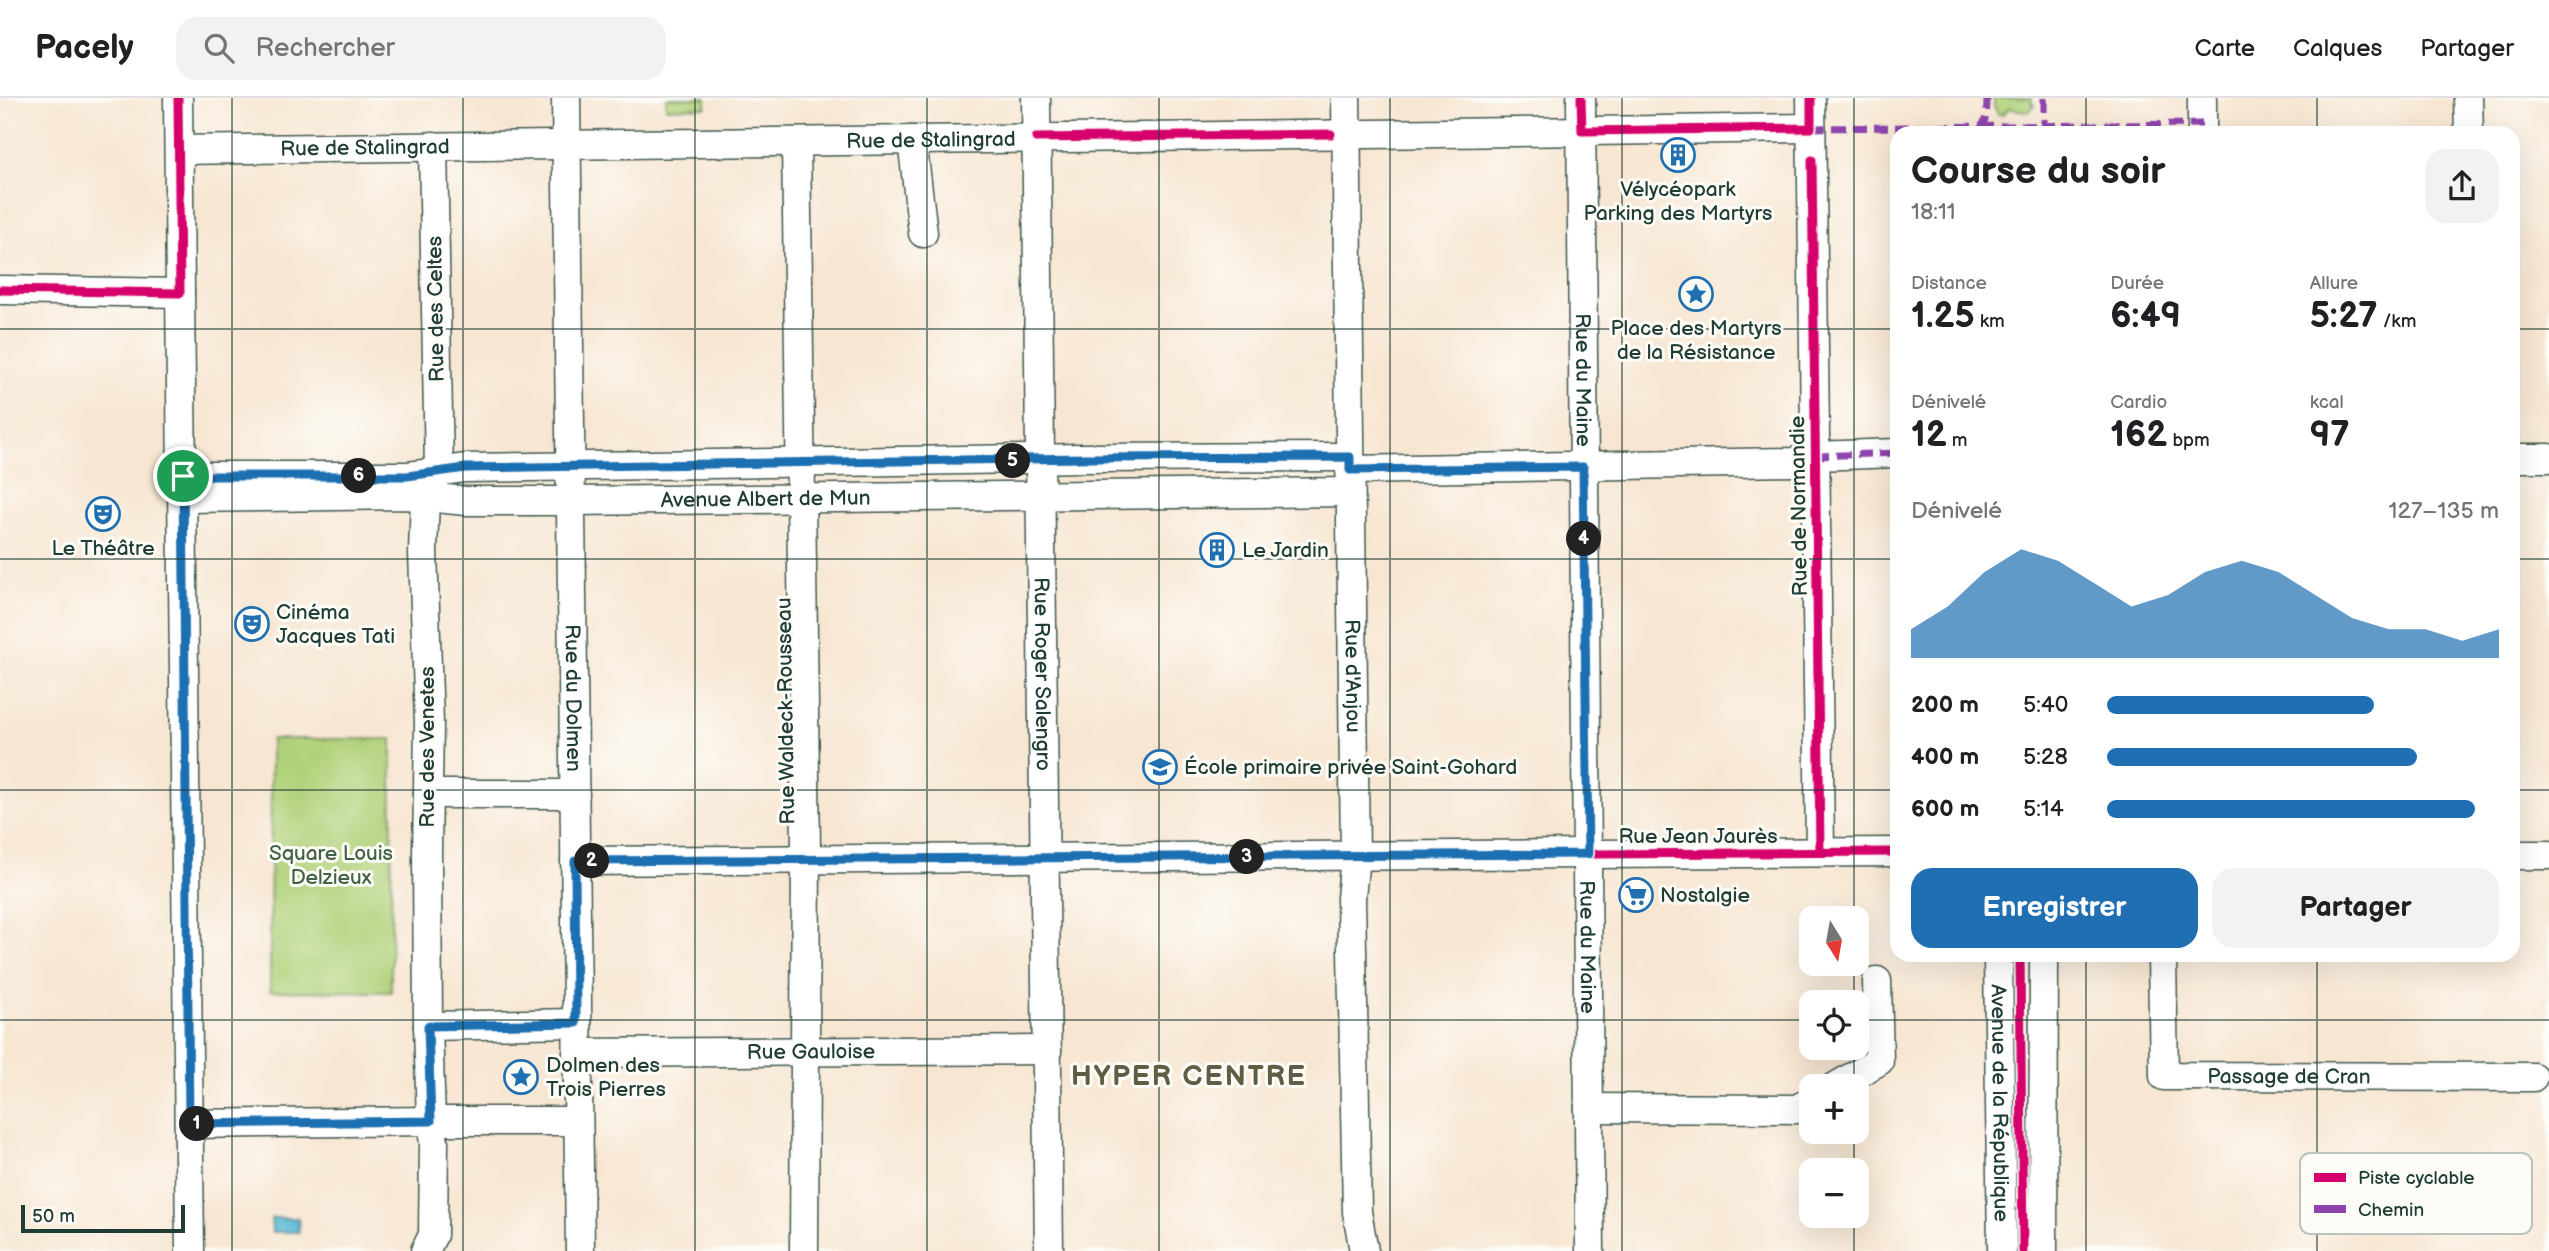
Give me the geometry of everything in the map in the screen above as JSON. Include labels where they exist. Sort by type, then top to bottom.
[{"type":"street","points":[[178,98],[190,1251]]},
{"type":"street","name":"Rue du Dolmen","points":[[566,98],[580,1251]]},
{"type":"street","name":"Rue Roger Salengro","points":[[1035,98],[1049,1251]]},
{"type":"street","name":"Rue d'Anjou","points":[[1346,98],[1338,134],[1350,473],[1355,856],[1351,898],[1357,1212],[1364,1251]]},
{"type":"street","name":"Rue du Maine","points":[[1581,98],[1590,1251]]},
{"type":"street","name":"Rue de Normandie","points":[[1811,98],[1820,852]]},
{"type":"street","points":[[2202,98],[2202,126]]},
{"type":"street","points":[[2468,98],[2469,126]]},
{"type":"street","name":"Rue de Stalingrad","points":[[179,150],[1811,128]]},
{"type":"street","points":[[912,140],[923,233]]},
{"type":"street","name":"Rue Waldeck-Rousseau","points":[[796,142],[806,860],[804,1251]]},
{"type":"street","name":"Rue des Celtes","points":[[433,146],[439,471]]},
{"type":"street","points":[[0,290],[180,293]]},
{"type":"street","name":"Avenue Albert de Mun","points":[[183,487],[407,495],[466,501],[1040,495],[1350,473],[1794,462],[1815,456],[1890,453]]},
{"type":"street","points":[[2520,458],[2549,458]]},
{"type":"street","name":"Avenue Albert de Mun","points":[[183,487],[407,476],[466,468],[1040,460],[1350,473]]},
{"type":"street","name":"Rue des Venetes","points":[[425,1251],[433,1235],[434,1143],[428,1026],[429,723],[423,552],[425,498],[439,471]]},
{"type":"street","points":[[428,794],[575,794]]},
{"type":"street","name":"Rue Jean Jaurès","points":[[575,861],[1890,852]]},
{"type":"street","points":[[2520,855],[2549,855]]},
{"type":"street","name":"Avenue de la République","points":[[1998,962],[2002,1251]]},
{"type":"street","name":"Avenue de la République","points":[[2043,962],[2043,1251]]},
{"type":"street","name":"Passage de Cran","points":[[2162,962],[2164,1076],[2533,1077]]},
{"type":"street","points":[[1856,1074],[1879,1060],[1877,981]]},
{"type":"street","points":[[428,1026],[576,1023]]},
{"type":"street","name":"Rue Gauloise","points":[[577,1053],[1047,1050]]},
{"type":"street","points":[[1588,1108],[1799,1108]]},
{"type":"street","points":[[189,1124],[578,1121]]},
{"type":"green space","points":[[666,98],[706,98],[706,107],[666,108]]},
{"type":"green space","points":[[1994,98],[2032,98],[2031,103],[2035,105],[2029,112],[2009,108],[2002,115],[1998,114],[1994,107]]},
{"type":"green space","name":"Square Louis Delzieux","points":[[271,739],[392,739],[391,992],[270,991]]},
{"type":"water","points":[[271,1218],[298,1218],[299,1232],[272,1232]]},
{"type":"marked path","points":[[1982,126],[1987,111],[1987,98]]},
{"type":"marked path","points":[[2044,98],[2044,126]]},
{"type":"marked path","points":[[2006,126],[2202,124]]},
{"type":"marked path","points":[[1811,128],[1890,127]]},
{"type":"marked path","points":[[1815,456],[1890,453]]},
{"type":"cycle path","points":[[0,290],[180,293],[178,98]]},
{"type":"cycle path","points":[[1581,98],[1582,131],[1811,128],[1811,98]]},
{"type":"cycle path","points":[[1036,138],[1331,134]]},
{"type":"cycle path","points":[[1812,160],[1820,852]]},
{"type":"cycle path","points":[[1583,467],[1588,854]]},
{"type":"cycle path","points":[[575,861],[1890,852]]},
{"type":"cycle path","points":[[2020,962],[2023,1251]]},
{"type":"place","name":"Vélycéopark Parking des Martyrs","points":[[1678,155]]},
{"type":"place","name":"Place des Martyrs de la Résistance","points":[[1696,294]]},
{"type":"place","name":"Le Théâtre","points":[[103,514]]},
{"type":"place","name":"Le Jardin","points":[[1217,550]]},
{"type":"place","name":"Cinéma Jacques Tati","points":[[252,624]]},
{"type":"place","name":"École primaire privée Saint-Gohard","points":[[1160,767]]},
{"type":"place","name":"Nostalgie","points":[[1636,895]]},
{"type":"place","name":"Dolmen des Trois Pierres","points":[[521,1077]]},
{"type":"district","name":"HYPER CENTRE","points":[[1189,1076]]},
{"type":"route","points":[[1350,457],[1350,470],[1583,467],[1588,854],[575,861],[576,1023],[428,1026],[431,1121],[189,1124],[183,476],[407,476],[466,468],[1084,458],[1350,457]]}]
